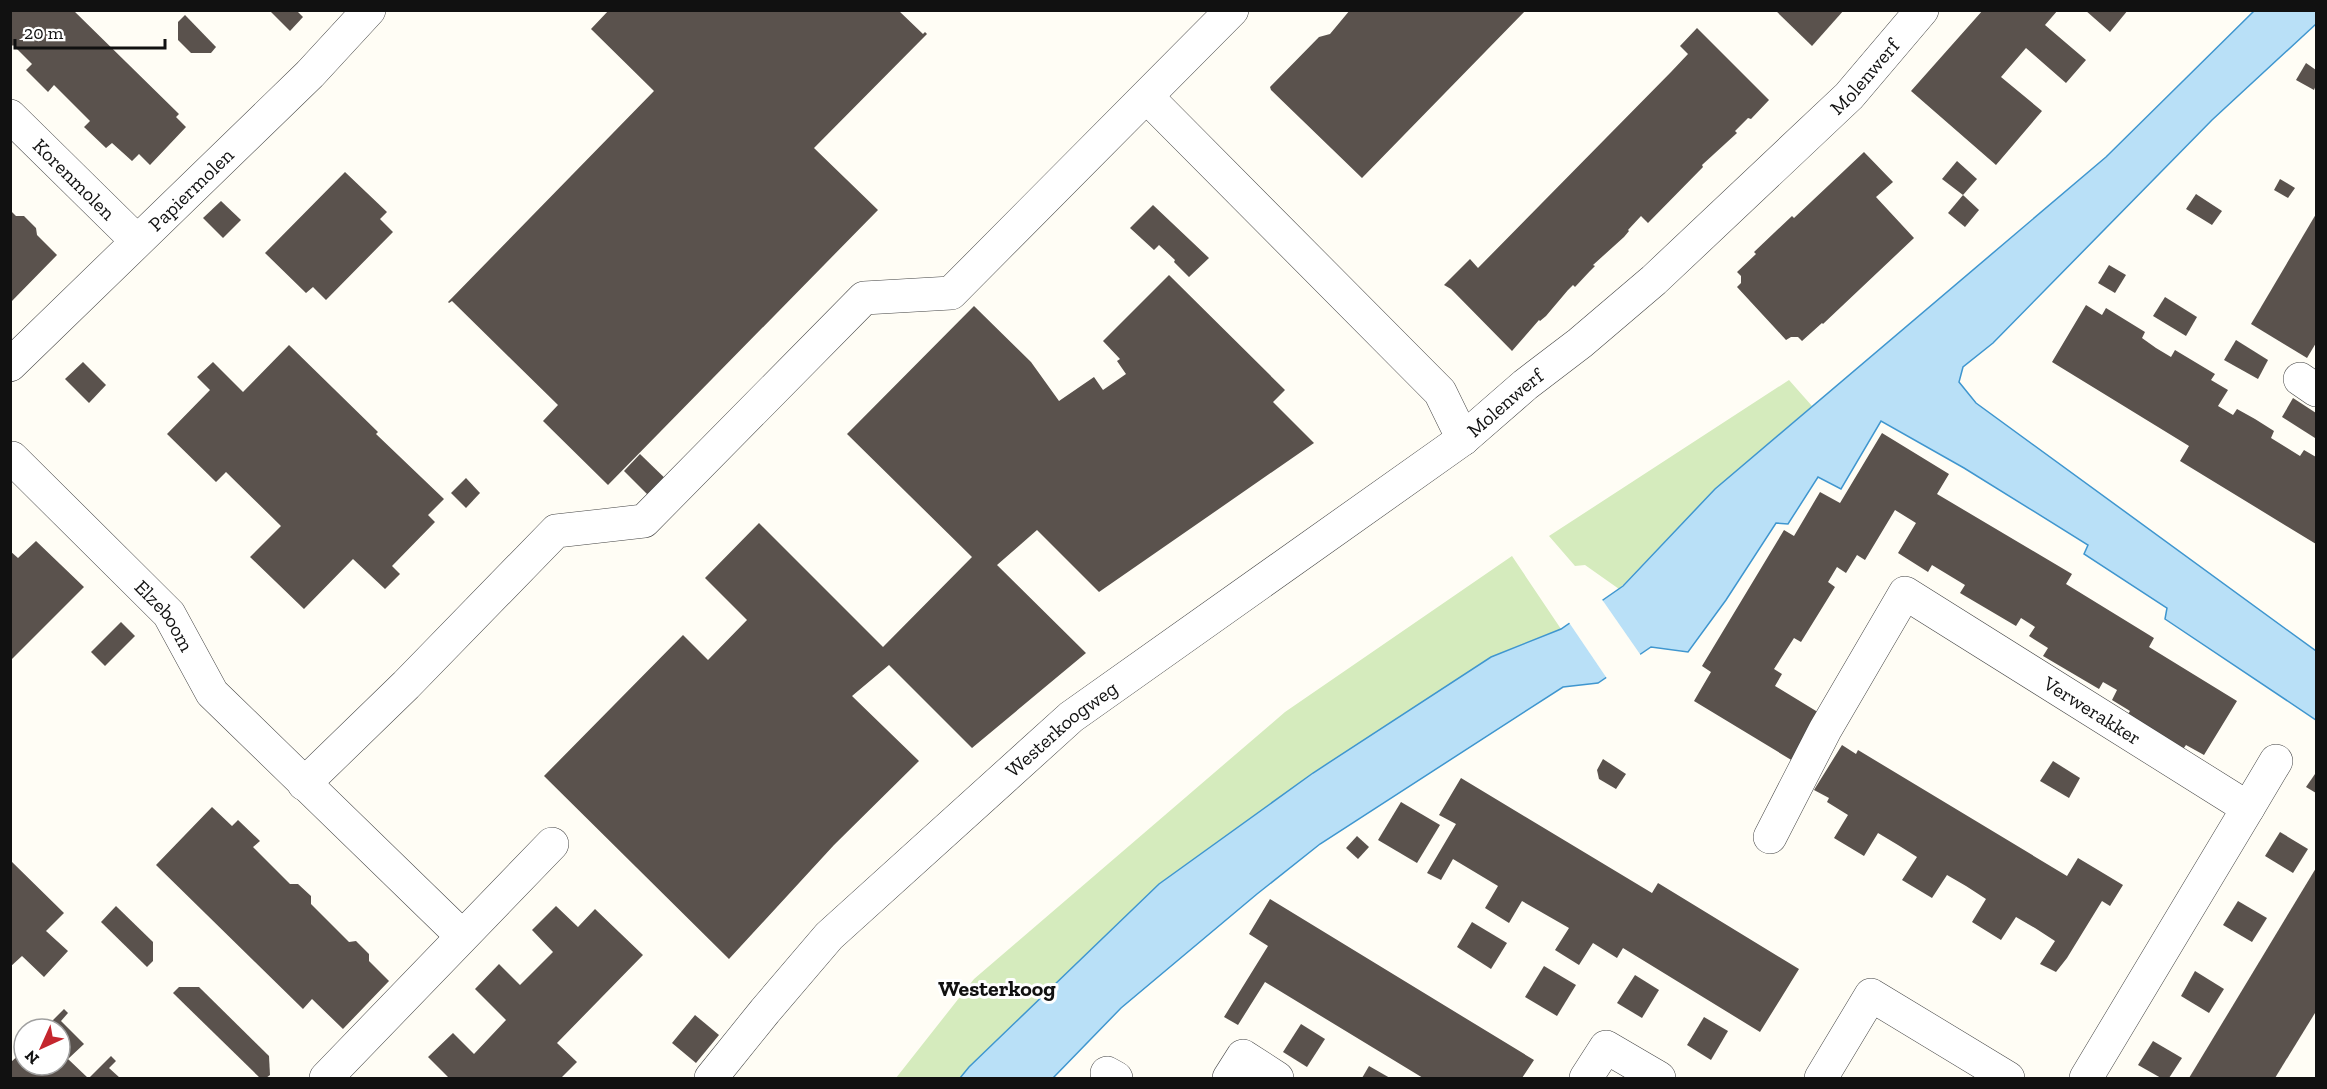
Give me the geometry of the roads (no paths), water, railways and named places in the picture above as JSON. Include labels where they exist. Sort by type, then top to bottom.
[{"type":"street","name":"Papiermolen","points":[[10,365],[310,74],[369,10]]},
{"type":"street","points":[[304,784],[406,685],[556,531],[644,521],[864,298],[951,293],[1232,10]]},
{"type":"street","name":"Molenwerf","points":[[1147,97],[1440,392],[1463,439],[1654,280],[1850,96],[1922,10]]},
{"type":"street","name":"Korenmolen","points":[[10,116],[137,242]]},
{"type":"street","name":"Westerkoogweg","points":[[711,1078],[829,936],[1071,717],[1463,439]]},
{"type":"street","name":"Elzeboom","points":[[11,450],[169,614],[212,693],[462,936]]},
{"type":"street","name":"Verwerakker","points":[[1770,837],[1825,730],[1905,593],[2248,808]]},
{"type":"street","points":[[2086,1078],[2276,761]]},
{"type":"street","points":[[326,1078],[552,844]]},
{"type":"street","points":[[1821,1078],[1870,995],[2008,1078]]},
{"type":"street","points":[[1586,1078],[1606,1047],[1659,1078]]},
{"type":"street","points":[[1229,1078],[1243,1056],[1277,1078]]},
{"type":"water","points":[[2254,11],[2316,11],[2316,24],[2212,120],[1993,343],[1963,367],[1959,382],[1976,403],[2316,651],[2316,720],[2165,619],[2167,608],[2084,554],[2088,545],[1964,468],[1881,421],[1841,489],[1818,477],[1788,524],[1776,523],[1726,600],[1688,652],[1651,647],[1598,683],[1563,687],[1320,844],[1121,1008],[1053,1078],[960,1078],[1159,884],[1313,773],[1491,657],[1561,629],[1623,586],[1715,489],[2106,157]]},
{"type":"district","name":"Westerkoog","points":[[997,988]]}]
